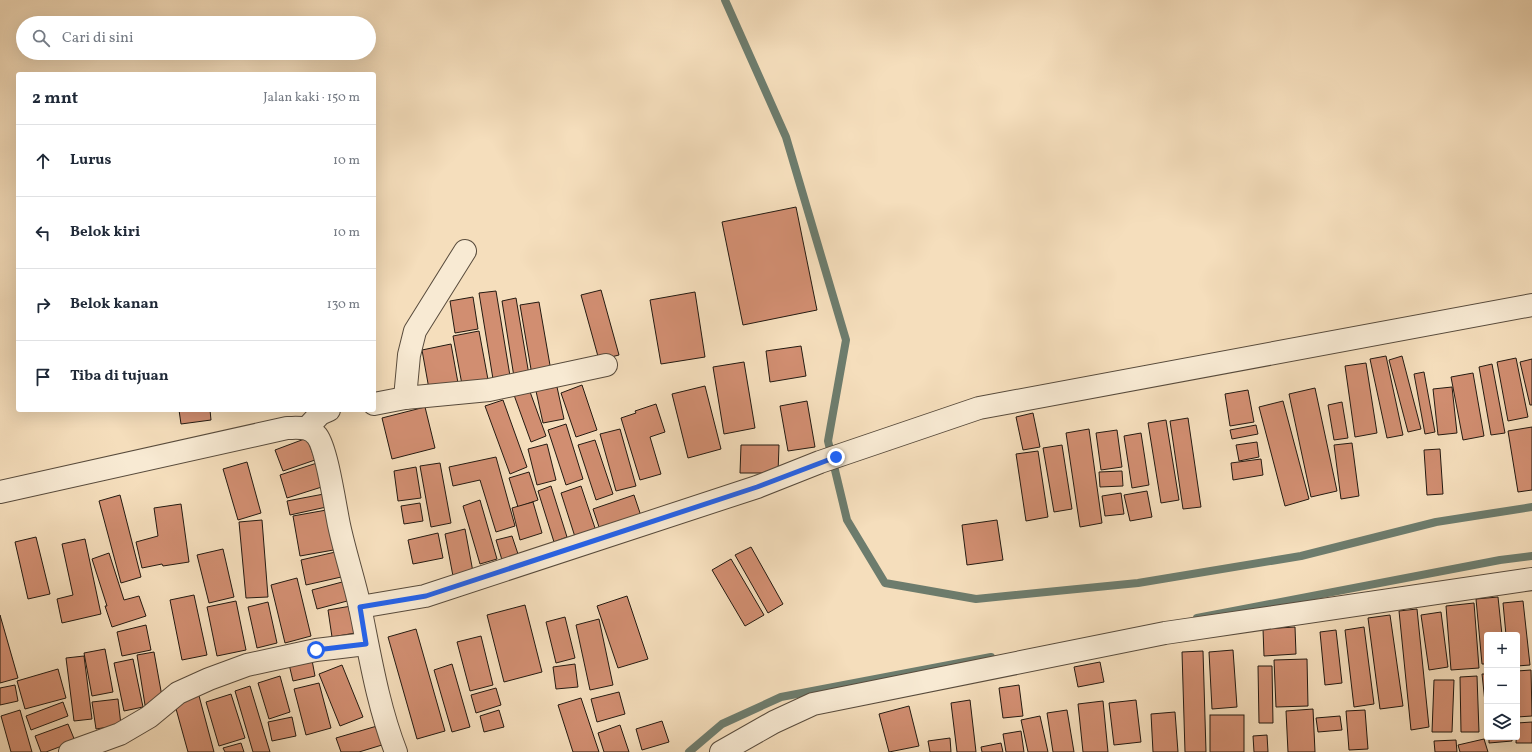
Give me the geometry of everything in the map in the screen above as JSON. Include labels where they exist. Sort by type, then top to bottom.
[{"type":"street","points":[[405,398],[408,354],[415,331],[465,251]]},
{"type":"street","points":[[360,607],[426,596],[757,487],[828,460],[979,408],[1532,305]]},
{"type":"street","points":[[376,404],[405,398],[490,390],[606,365]]},
{"type":"street","points":[[307,428],[320,414],[325,412]]},
{"type":"street","points":[[0,492],[287,428],[307,428],[318,437],[325,454],[339,526],[360,607],[366,644],[389,735],[396,752]]},
{"type":"street","points":[[721,752],[774,722],[813,704],[1166,633],[1532,579]]},
{"type":"street","points":[[70,752],[120,734],[149,717],[178,693],[224,673],[246,665],[308,652],[366,644]]},
{"type":"building","points":[[796,207],[817,310],[743,325],[722,222]]},
{"type":"building","points":[[601,290],[619,355],[599,360],[581,295]]},
{"type":"building","points":[[496,291],[510,376],[493,379],[479,293]]},
{"type":"building","points":[[695,292],[705,357],[661,364],[650,300]]},
{"type":"building","points":[[473,297],[478,329],[455,333],[450,301]]},
{"type":"building","points":[[516,298],[529,375],[514,377],[502,301]]},
{"type":"building","points":[[539,302],[551,371],[532,375],[520,305]]},
{"type":"building","points":[[479,331],[489,385],[463,390],[453,336]]},
{"type":"building","points":[[451,344],[458,383],[429,389],[422,350]]},
{"type":"building","points":[[801,346],[806,376],[770,382],[766,351]]},
{"type":"building","points":[[1386,356],[1403,435],[1387,438],[1370,359]]},
{"type":"building","points":[[1402,356],[1421,429],[1408,432],[1389,360]]},
{"type":"building","points":[[1516,358],[1528,417],[1508,421],[1497,362]]},
{"type":"building","points":[[1532,359],[1532,405],[1530,405],[1520,362]]},
{"type":"building","points":[[744,362],[755,428],[724,434],[713,367]]},
{"type":"building","points":[[1366,363],[1377,433],[1355,437],[1345,366]]},
{"type":"building","points":[[1492,364],[1505,433],[1491,435],[1479,367]]},
{"type":"building","points":[[1424,372],[1435,432],[1425,434],[1414,374]]},
{"type":"building","points":[[1473,373],[1484,436],[1463,440],[1451,377]]},
{"type":"building","points":[[582,385],[597,430],[576,437],[561,393]]},
{"type":"building","points":[[705,386],[721,449],[688,458],[672,394]]},
{"type":"building","points":[[557,387],[564,419],[543,423],[536,391]]},
{"type":"building","points":[[1452,387],[1457,433],[1438,435],[1433,389]]},
{"type":"building","points":[[1315,388],[1337,491],[1311,497],[1289,394]]},
{"type":"building","points":[[529,389],[546,436],[531,442],[514,395]]},
{"type":"building","points":[[1248,390],[1254,422],[1230,426],[1225,394]]},
{"type":"building","points":[[503,400],[527,467],[510,474],[485,406]]},
{"type":"building","points":[[807,401],[815,447],[788,451],[780,406]]},
{"type":"building","points":[[1283,401],[1309,499],[1285,506],[1259,407]]},
{"type":"building","points":[[1342,402],[1348,438],[1334,440],[1328,405]]},
{"type":"building","points":[[656,404],[665,432],[650,437],[661,474],[640,480],[621,418],[636,413],[635,411]]},
{"type":"building","points":[[425,407],[435,448],[392,459],[382,418]]},
{"type":"building","points":[[179,412],[210,412],[211,420],[181,424]]},
{"type":"building","points":[[1033,413],[1040,447],[1023,450],[1016,417]]},
{"type":"building","points":[[1188,418],[1201,507],[1183,509],[1170,421]]},
{"type":"building","points":[[1166,420],[1179,500],[1161,503],[1148,423]]},
{"type":"building","points":[[566,424],[583,479],[566,485],[548,430]]},
{"type":"building","points":[[1256,425],[1258,434],[1232,439],[1230,430]]},
{"type":"building","points":[[1532,427],[1532,490],[1518,492],[1508,431]]},
{"type":"building","points":[[620,429],[636,486],[616,491],[600,434]]},
{"type":"building","points":[[1089,429],[1102,523],[1080,527],[1066,433]]},
{"type":"building","points":[[1117,430],[1122,467],[1101,470],[1096,433]]},
{"type":"building","points":[[1141,433],[1149,485],[1132,488],[1124,436]]},
{"type":"building","points":[[307,438],[315,460],[283,471],[275,450]]},
{"type":"building","points":[[595,440],[613,494],[596,500],[578,445]]},
{"type":"building","points":[[1257,442],[1259,457],[1239,461],[1236,445]]},
{"type":"building","points":[[1352,443],[1359,496],[1341,499],[1334,445]]},
{"type":"building","points":[[547,444],[556,480],[537,485],[528,449]]},
{"type":"building","points":[[741,445],[779,445],[778,473],[740,473]]},
{"type":"building","points":[[1062,445],[1072,509],[1054,512],[1043,448]]},
{"type":"building","points":[[1440,449],[1443,494],[1427,495],[1424,450]]},
{"type":"building","points":[[1038,451],[1048,517],[1026,521],[1016,454]]},
{"type":"building","points":[[496,457],[515,526],[496,532],[480,480],[453,486],[449,467]]},
{"type":"building","points":[[1261,459],[1263,475],[1233,480],[1231,463]]},
{"type":"building","points":[[247,462],[261,513],[238,520],[223,469]]},
{"type":"building","points":[[320,462],[328,485],[287,498],[280,475]]},
{"type":"building","points":[[440,463],[451,523],[431,527],[420,466]]},
{"type":"building","points":[[416,467],[421,498],[398,501],[394,471]]},
{"type":"building","points":[[1122,471],[1123,486],[1100,487],[1099,472]]},
{"type":"building","points":[[529,472],[538,500],[518,507],[509,478]]},
{"type":"building","points":[[551,486],[567,537],[554,542],[538,491]]},
{"type":"building","points":[[581,486],[597,534],[576,540],[561,493]]},
{"type":"building","points":[[1147,491],[1152,517],[1130,521],[1124,495]]},
{"type":"building","points":[[329,493],[331,506],[290,515],[287,501]]},
{"type":"building","points":[[1121,493],[1124,514],[1105,516],[1102,496]]},
{"type":"building","points":[[120,495],[141,577],[121,583],[99,501]]},
{"type":"building","points":[[634,495],[641,516],[600,530],[593,509]]},
{"type":"building","points":[[480,500],[497,559],[480,564],[463,506]]},
{"type":"building","points":[[533,502],[542,533],[520,540],[512,508]]},
{"type":"building","points":[[420,503],[423,521],[404,524],[401,506]]},
{"type":"building","points":[[181,504],[189,562],[163,566],[162,564],[142,568],[136,542],[158,536],[154,508]]},
{"type":"building","points":[[332,509],[339,549],[300,556],[293,516]]},
{"type":"building","points":[[262,520],[268,597],[246,598],[239,522]]},
{"type":"building","points":[[997,520],[1003,560],[967,565],[962,525]]},
{"type":"building","points":[[465,529],[473,572],[453,576],[445,534]]},
{"type":"building","points":[[438,533],[443,558],[413,564],[408,540]]},
{"type":"building","points":[[512,536],[518,554],[502,560],[496,540]]},
{"type":"building","points":[[36,537],[50,594],[28,599],[15,542]]},
{"type":"building","points":[[85,539],[101,614],[62,623],[57,599],[73,595],[62,544]]},
{"type":"building","points":[[751,547],[783,604],[768,613],[735,555]]},
{"type":"building","points":[[223,549],[234,597],[209,603],[197,555]]},
{"type":"building","points":[[344,550],[350,575],[306,585],[301,560]]},
{"type":"building","points":[[109,553],[124,600],[139,596],[146,616],[112,627],[92,559]]},
{"type":"building","points":[[731,559],[764,615],[745,626],[712,570]]},
{"type":"building","points":[[297,578],[311,636],[285,643],[271,585]]},
{"type":"building","points":[[346,581],[351,600],[317,609],[312,590]]},
{"type":"building","points":[[194,595],[207,655],[182,660],[170,600]]},
{"type":"building","points":[[627,596],[648,659],[618,668],[597,606]]},
{"type":"building","points":[[1498,597],[1502,632],[1484,632],[1484,664],[1482,664],[1476,599]]},
{"type":"building","points":[[236,601],[246,650],[217,656],[207,607]]},
{"type":"building","points":[[1523,601],[1530,665],[1520,666],[1520,632],[1506,632],[1503,603]]},
{"type":"building","points":[[268,602],[277,643],[257,648],[248,607]]},
{"type":"building","points":[[1474,603],[1479,668],[1451,670],[1446,606]]},
{"type":"building","points":[[357,605],[361,632],[332,637],[328,610]]},
{"type":"building","points":[[525,605],[542,672],[504,682],[487,615]]},
{"type":"building","points":[[1417,609],[1429,727],[1411,730],[1399,611]]},
{"type":"building","points":[[1441,612],[1448,667],[1429,670],[1421,615]]},
{"type":"building","points":[[0,615],[18,678],[0,683]]},
{"type":"building","points":[[1390,615],[1403,706],[1380,709],[1368,618]]},
{"type":"building","points":[[565,617],[575,658],[556,663],[546,622]]},
{"type":"building","points":[[599,619],[613,685],[590,690],[576,625]]},
{"type":"building","points":[[146,625],[151,650],[122,656],[117,632]]},
{"type":"building","points":[[1295,627],[1296,654],[1264,656],[1263,629]]},
{"type":"building","points":[[1364,627],[1374,704],[1354,707],[1345,630]]},
{"type":"building","points":[[416,629],[445,731],[417,739],[388,637]]},
{"type":"building","points":[[1336,630],[1342,683],[1325,685],[1320,632]]},
{"type":"building","points":[[481,636],[493,685],[470,691],[457,642]]},
{"type":"building","points":[[105,649],[113,692],[92,696],[84,653]]},
{"type":"building","points":[[1233,650],[1237,707],[1212,709],[1209,652]]},
{"type":"building","points":[[1203,651],[1206,752],[1185,752],[1182,652]]},
{"type":"building","points":[[154,652],[163,702],[145,705],[137,655]]},
{"type":"building","points":[[311,655],[315,676],[293,681],[288,660]]},
{"type":"building","points":[[84,656],[92,719],[74,721],[66,658]]},
{"type":"building","points":[[133,659],[143,707],[124,711],[114,663]]},
{"type":"building","points":[[1307,659],[1308,706],[1276,707],[1274,660]]},
{"type":"building","points":[[1100,662],[1104,682],[1078,687],[1074,667]]},
{"type":"building","points":[[452,664],[470,727],[452,732],[434,670]]},
{"type":"building","points":[[575,664],[578,687],[556,689],[553,667]]},
{"type":"building","points":[[342,665],[363,717],[340,726],[319,674]]},
{"type":"building","points":[[1258,666],[1272,666],[1273,723],[1259,723]]},
{"type":"building","points":[[58,669],[66,698],[25,709],[17,681]]},
{"type":"building","points":[[1531,670],[1532,716],[1520,717],[1520,671]]},
{"type":"building","points":[[1482,674],[1484,674],[1484,693]]},
{"type":"building","points":[[280,676],[290,712],[269,719],[258,683]]},
{"type":"building","points":[[1477,676],[1479,732],[1461,732],[1460,677]]},
{"type":"building","points":[[1434,680],[1454,680],[1452,732],[1432,732]]},
{"type":"building","points":[[319,683],[331,728],[306,735],[294,689]]},
{"type":"building","points":[[15,685],[18,701],[0,705],[0,688]]},
{"type":"building","points":[[1019,685],[1023,716],[1003,718],[999,688]]},
{"type":"building","points":[[250,686],[270,752],[253,752],[235,691]]},
{"type":"building","points":[[496,688],[501,705],[476,713],[471,695]]},
{"type":"building","points":[[198,692],[214,752],[188,752],[173,698]]},
{"type":"building","points":[[619,692],[625,714],[597,722],[591,699]]},
{"type":"building","points":[[231,694],[245,738],[219,746],[206,702]]},
{"type":"building","points":[[581,698],[599,752],[573,752],[558,705]]},
{"type":"building","points":[[118,699],[121,725],[96,729],[92,702]]},
{"type":"building","points":[[970,700],[976,752],[957,752],[951,703]]},
{"type":"building","points":[[1136,700],[1141,742],[1114,745],[1109,703]]},
{"type":"building","points":[[1103,701],[1108,752],[1083,752],[1078,704]]},
{"type":"building","points":[[63,702],[68,716],[31,730],[26,716]]},
{"type":"building","points":[[909,706],[919,746],[889,752],[879,714]]},
{"type":"building","points":[[1313,709],[1315,752],[1288,752],[1286,711]]},
{"type":"building","points":[[20,710],[32,752],[11,752],[1,716]]},
{"type":"building","points":[[499,710],[504,727],[484,732],[480,716]]},
{"type":"building","points":[[1067,710],[1074,752],[1053,752],[1047,713]]},
{"type":"building","points":[[1365,710],[1368,749],[1349,750],[1346,711]]},
{"type":"building","points":[[1175,712],[1178,752],[1153,752],[1151,714]]},
{"type":"building","points":[[1210,715],[1244,715],[1244,752],[1210,752]]},
{"type":"building","points":[[1040,716],[1048,752],[1028,752],[1021,720]]},
{"type":"building","points":[[1340,716],[1342,730],[1318,732],[1316,718]]},
{"type":"building","points":[[292,717],[296,736],[272,741],[268,722]]},
{"type":"building","points":[[662,721],[669,742],[642,750],[636,729]]},
{"type":"building","points":[[1532,722],[1532,743],[1516,743],[1516,740],[1520,740],[1520,723]]},
{"type":"building","points":[[68,724],[75,741],[46,752],[41,752],[35,736]]},
{"type":"building","points":[[620,725],[629,752],[604,752],[598,733]]},
{"type":"building","points":[[377,726],[382,745],[359,752],[341,752],[336,738]]},
{"type":"building","points":[[1021,731],[1024,752],[1006,752],[1003,734]]},
{"type":"building","points":[[1267,735],[1268,752],[1254,752],[1253,736]]},
{"type":"building","points":[[950,738],[951,752],[930,752],[928,741]]},
{"type":"building","points":[[1484,739],[1488,752],[1460,752],[1458,745]]},
{"type":"building","points":[[1456,740],[1457,752],[1435,752],[1434,741]]},
{"type":"building","points":[[1489,740],[1512,740],[1512,741],[1489,743]]},
{"type":"building","points":[[241,743],[244,752],[225,752],[223,748]]},
{"type":"building","points":[[1001,743],[1003,752],[982,752],[981,747]]},
{"type":"waterway","points":[[725,0],[786,137],[846,340],[828,441],[847,520],[885,583],[976,599],[1138,583],[1301,556],[1436,522],[1532,507]]},
{"type":"waterway","points":[[1197,618],[1500,560],[1532,556]]},
{"type":"waterway","points":[[689,752],[722,724],[781,697],[991,657]]},
{"type":"route","points":[[316,650],[366,644],[360,607],[426,596],[757,487],[836,457]]}]
